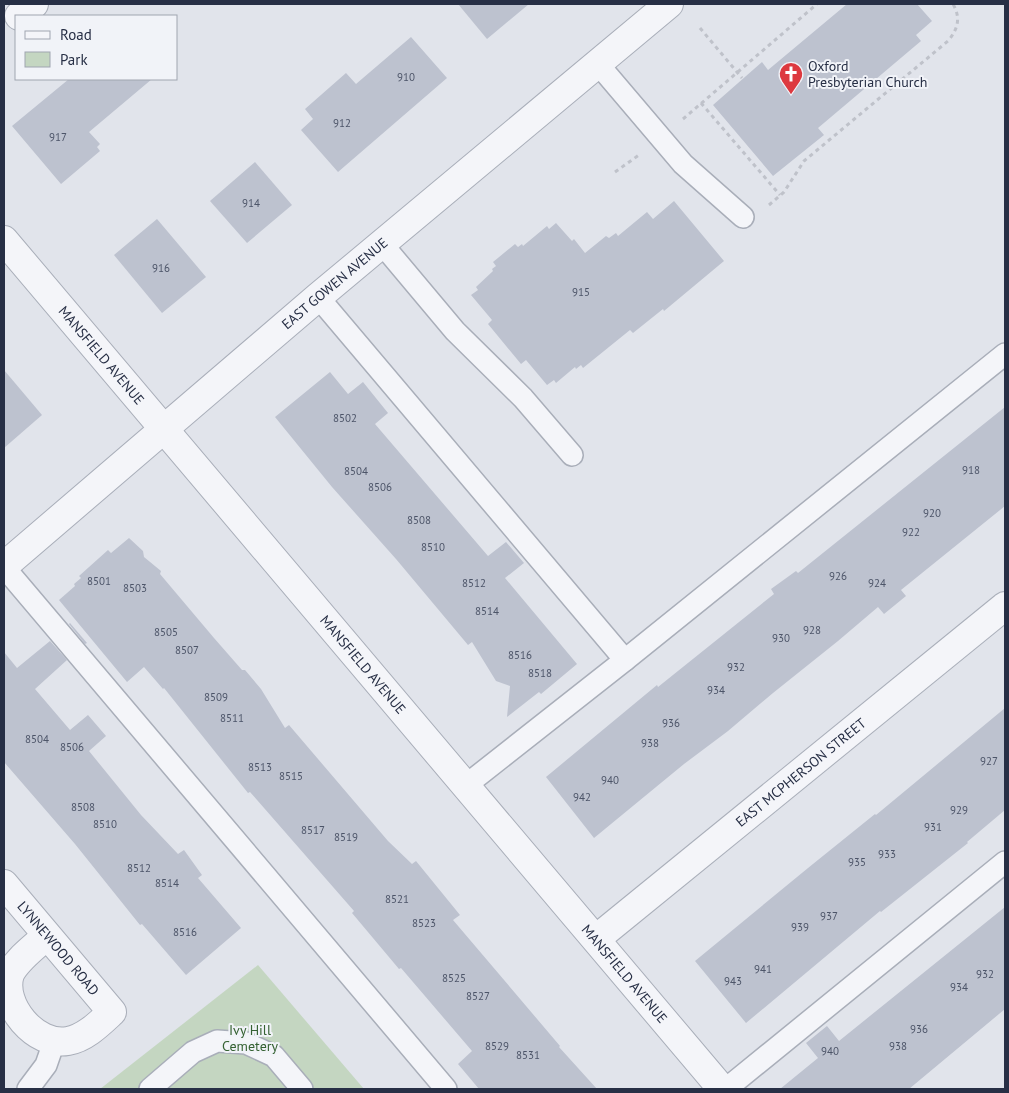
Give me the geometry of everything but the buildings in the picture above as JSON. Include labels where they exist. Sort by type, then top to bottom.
[{"type":"street","points":[[20,15],[34,4]]},
{"type":"street","name":"EAST GOWEN AVENUE","points":[[4,567],[318,297],[668,4]]},
{"type":"street","points":[[4,29],[15,20]]},
{"type":"street","name":"MANSFIELD AVENUE","points":[[4,240],[465,786],[724,1089]]},
{"type":"street","name":"EAST MCPHERSON STREET","points":[[596,939],[1005,606]]},
{"type":"street","name":"LYNNEWOOD ROAD","points":[[4,884],[112,1012],[79,1038],[67,1042],[54,1042]]},
{"type":"street","points":[[47,936],[18,962],[11,973],[7,986],[9,1000],[17,1014],[32,1030],[43,1038],[54,1042]]},
{"type":"lane","points":[[598,64],[683,164],[743,217]]},
{"type":"lane","points":[[382,244],[455,330],[523,398],[572,455]]},
{"type":"lane","points":[[318,297],[625,660]]},
{"type":"lane","points":[[465,786],[625,660],[1005,354]]},
{"type":"lane","points":[[4,567],[446,1089]]},
{"type":"lane","points":[[724,1089],[1005,862]]},
{"type":"lane","points":[[150,1089],[193,1052],[217,1041],[246,1043],[274,1056],[302,1089]]},
{"type":"lane","points":[[28,1089],[46,1065],[54,1042]]},
{"type":"path","points":[[681,120],[818,4]]},
{"type":"path","points":[[767,206],[784,192],[804,161],[948,41],[958,27],[958,19],[953,4]]},
{"type":"path","points":[[700,28],[742,78]]},
{"type":"path","points":[[701,103],[780,195]]},
{"type":"path","points":[[615,172],[645,151]]},
{"type":"green space","name":"Ivy Hill Cemetery","points":[[258,965],[364,1089],[100,1089]]},
{"type":"place","name":"Oxford Presbyterian Church","points":[[791,95]]}]
